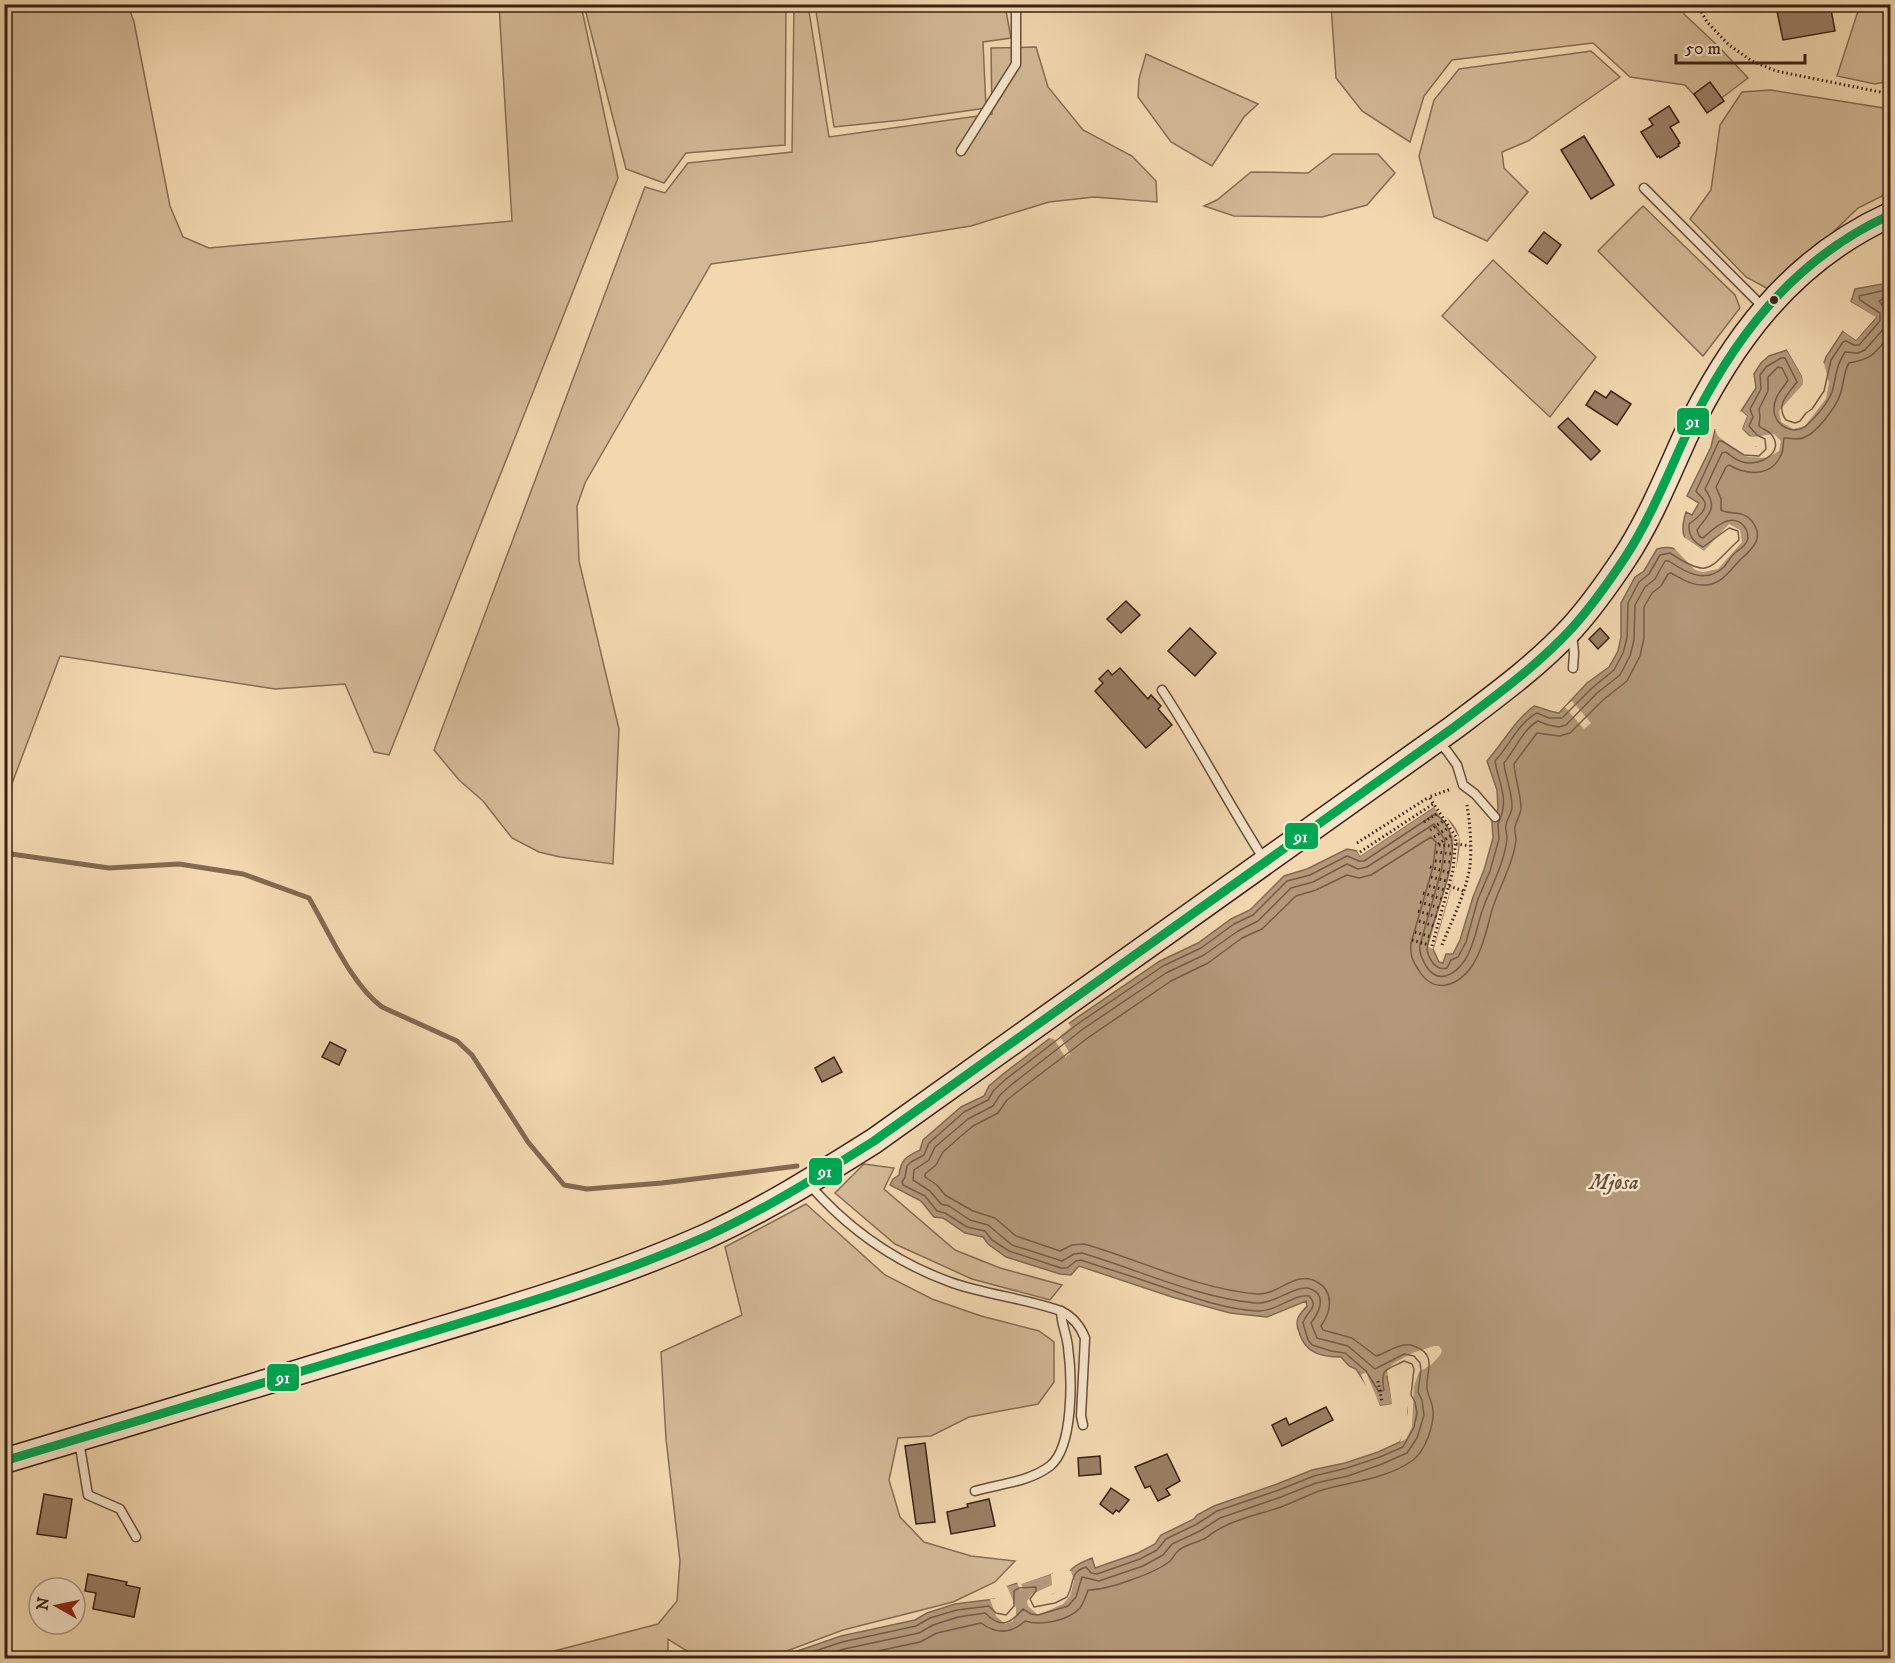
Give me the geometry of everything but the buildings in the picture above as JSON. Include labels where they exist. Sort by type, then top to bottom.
[{"type":"main road","points":[[4,1461],[440,1329],[619,1271],[707,1236],[808,1183],[874,1141],[1436,740],[1538,660],[1571,629],[1608,583],[1639,536],[1708,391],[1732,351],[1764,308],[1827,253],[1850,237],[1890,215]]},
{"type":"lane","points":[[961,151],[1016,64],[1016,4]]},
{"type":"lane","points":[[1644,188],[1764,308]]},
{"type":"lane","points":[[1571,629],[1573,668]]},
{"type":"lane","points":[[1162,690],[1188,729],[1246,831],[1266,861]]},
{"type":"lane","points":[[1436,740],[1457,765],[1463,785],[1475,794],[1495,817]]},
{"type":"lane","points":[[808,1183],[828,1207],[840,1217],[871,1241],[907,1263],[950,1282],[993,1295],[1042,1304],[1072,1317],[1085,1338],[1081,1416],[1083,1425]]},
{"type":"lane","points":[[975,1491],[1036,1474],[1051,1466],[1062,1452],[1067,1430],[1070,1368],[1061,1311]]},
{"type":"lane","points":[[78,1438],[88,1496],[120,1509],[136,1537]]},
{"type":"path","points":[[1697,4],[1707,21],[1729,45],[1752,61],[1776,71],[1890,94]]},
{"type":"path","points":[[1357,843],[1429,797],[1463,785],[1470,866],[1442,945]]},
{"type":"path","points":[[1412,940],[1430,945],[1453,870],[1456,837],[1429,797]]},
{"type":"path","points":[[1360,852],[1433,804]]},
{"type":"path","points":[[1424,822],[1438,813]]},
{"type":"path","points":[[1430,830],[1443,821]]},
{"type":"path","points":[[1434,837],[1448,828]]},
{"type":"path","points":[[1452,835],[1438,844],[1470,846]]},
{"type":"path","points":[[1436,852],[1452,854]]},
{"type":"path","points":[[1435,861],[1452,862]]},
{"type":"path","points":[[1430,867],[1450,873]]},
{"type":"path","points":[[1431,877],[1447,882]]},
{"type":"path","points":[[1429,886],[1445,890]]},
{"type":"path","points":[[1449,886],[1463,891]]},
{"type":"path","points":[[1423,893],[1442,899]]},
{"type":"path","points":[[1420,902],[1440,908]]},
{"type":"path","points":[[1418,911],[1437,917]]},
{"type":"path","points":[[1419,921],[1434,926]]},
{"type":"path","points":[[1415,932],[1431,937]]},
{"type":"path","points":[[1378,1381],[1382,1402]]},
{"type":"shaded area","points":[[5,4],[128,5],[134,22],[170,206],[183,237],[209,248],[512,221],[499,5],[581,5],[618,178],[389,755],[374,752],[345,684],[275,689],[60,656],[5,802]]},
{"type":"shaded area","points":[[584,5],[786,5],[785,145],[686,153],[664,183],[626,169]]},
{"type":"shaded area","points":[[794,5],[808,5],[829,137],[992,114],[991,48],[1036,47],[1048,87],[1083,130],[1132,156],[1156,181],[1157,202],[1094,197],[1049,202],[971,226],[711,264],[585,483],[577,506],[579,561],[619,729],[613,864],[539,852],[512,838],[483,801],[459,780],[434,750],[645,187],[665,193],[688,163],[792,152]]},
{"type":"shaded area","points":[[815,5],[1005,5],[1011,38],[983,42],[986,108],[834,127]]},
{"type":"shaded area","points":[[1331,5],[1681,5],[1684,14],[1748,78],[1707,109],[1685,85],[1630,77],[1593,43],[1452,60],[1424,96],[1410,142],[1362,111],[1336,78]]},
{"type":"shaded area","points":[[1860,5],[1890,5],[1890,81],[1875,84],[1837,76]]},
{"type":"shaded area","points":[[1591,51],[1620,77],[1528,141],[1502,152],[1504,168],[1528,192],[1487,241],[1434,217],[1419,156],[1434,100],[1459,69]]},
{"type":"shaded area","points":[[1146,54],[1258,104],[1244,117],[1212,166],[1171,142],[1138,97],[1139,79]]},
{"type":"shaded area","points":[[1770,90],[1890,109],[1890,192],[1858,208],[1772,291],[1746,277],[1690,219],[1711,190],[1720,125],[1742,92]]},
{"type":"shaded area","points":[[1333,154],[1378,154],[1395,173],[1367,205],[1322,217],[1234,216],[1204,206],[1217,200],[1251,172],[1308,173]]},
{"type":"shaded area","points":[[1643,206],[1735,295],[1740,308],[1703,356],[1598,251]]},
{"type":"shaded area","points":[[1493,260],[1596,357],[1550,417],[1442,316]]},
{"type":"shaded area","points":[[864,1164],[894,1168],[884,1189],[955,1250],[1000,1268],[1062,1285],[1050,1300],[972,1279],[895,1244],[835,1193]]},
{"type":"shaded area","points":[[806,1204],[885,1275],[932,1299],[981,1316],[1039,1331],[1054,1342],[1054,1382],[1038,1404],[969,1417],[931,1436],[898,1438],[889,1480],[900,1517],[924,1542],[971,1556],[1015,1561],[995,1582],[953,1602],[843,1630],[768,1658],[698,1658],[668,1639],[668,1658],[527,1658],[658,1624],[677,1601],[680,1561],[666,1439],[661,1352],[742,1315],[725,1247]]},
{"type":"water","name":"Mjøsa","points":[[1888,283],[1890,287],[1890,1658],[777,1658],[841,1636],[915,1620],[927,1613],[955,1604],[995,1599],[999,1608],[1005,1609],[1009,1604],[1007,1586],[1052,1574],[1053,1585],[1037,1601],[1064,1590],[1067,1577],[1072,1569],[1085,1561],[1092,1558],[1095,1568],[1138,1553],[1155,1544],[1161,1535],[1194,1519],[1214,1506],[1312,1470],[1345,1463],[1378,1452],[1400,1442],[1408,1424],[1408,1367],[1387,1377],[1393,1404],[1380,1406],[1356,1369],[1349,1366],[1341,1357],[1321,1355],[1305,1345],[1297,1320],[1307,1306],[1306,1301],[1267,1317],[1230,1313],[1172,1297],[1079,1266],[1071,1275],[1060,1274],[1006,1257],[988,1244],[983,1237],[965,1233],[943,1218],[934,1217],[921,1201],[890,1185],[899,1175],[905,1159],[920,1150],[923,1140],[961,1107],[984,1096],[989,1086],[1003,1074],[1075,1019],[1160,961],[1198,943],[1231,919],[1250,910],[1284,876],[1307,869],[1347,849],[1357,851],[1360,856],[1434,807],[1451,823],[1458,835],[1459,844],[1454,873],[1433,949],[1439,962],[1443,963],[1446,954],[1453,954],[1460,940],[1493,838],[1492,822],[1498,809],[1497,790],[1487,761],[1515,725],[1534,706],[1559,713],[1587,683],[1609,667],[1618,651],[1621,637],[1621,603],[1635,577],[1644,571],[1657,549],[1674,549],[1697,562],[1714,557],[1730,534],[1705,556],[1692,547],[1683,533],[1684,521],[1686,512],[1692,515],[1699,503],[1687,496],[1711,447],[1715,430],[1746,450],[1761,446],[1742,429],[1747,416],[1741,411],[1756,388],[1754,374],[1761,363],[1769,356],[1787,350],[1804,384],[1789,402],[1787,409],[1796,417],[1819,388],[1826,357],[1843,331],[1856,340],[1876,318],[1851,302],[1855,289]]},
{"type":"pier","points":[[1849,301],[1876,317],[1856,340],[1843,331],[1845,328],[1856,336],[1872,318],[1849,305]]},
{"type":"pier","points":[[1788,347],[1804,374],[1807,384],[1791,403],[1791,412],[1795,413],[1816,387],[1821,362],[1824,363],[1829,383],[1826,399],[1805,426],[1793,429],[1781,422],[1779,411],[1803,384],[1802,376],[1786,348]]},
{"type":"pier","points":[[1741,411],[1747,416],[1742,429],[1753,437],[1774,434],[1781,441],[1779,451],[1767,458],[1749,457],[1742,455],[1718,436],[1715,430],[1720,428],[1747,447],[1758,445],[1752,443],[1739,430],[1743,417]]},
{"type":"pier","points":[[1729,524],[1740,530],[1742,542],[1718,569],[1703,572],[1695,570],[1673,547],[1673,544],[1698,559],[1704,559],[1686,548],[1681,535],[1704,551]]},
{"type":"pier","points":[[1572,701],[1591,723],[1584,729],[1565,707]]},
{"type":"pier","points":[[1433,804],[1439,805],[1459,837],[1456,871],[1433,949],[1428,947],[1450,873],[1454,838],[1434,807],[1360,856],[1357,851],[1361,852]]},
{"type":"pier","points":[[1067,1021],[1071,1027],[1060,1036],[1070,1054],[1065,1057],[1054,1039],[1047,1038]]},
{"type":"pier","points":[[1439,1346],[1442,1350],[1441,1354],[1432,1364],[1419,1372],[1414,1386],[1412,1427],[1406,1439],[1400,1442],[1408,1412],[1407,1405],[1402,1399],[1404,1371],[1391,1378],[1395,1405],[1380,1409],[1371,1397],[1361,1375],[1366,1372],[1380,1406],[1392,1404],[1387,1370],[1394,1363],[1412,1353]]},
{"type":"pier","points":[[1066,1571],[1071,1571],[1074,1581],[1070,1596],[1063,1604],[1038,1615],[1028,1606],[1027,1601],[1032,1594],[1052,1585],[1051,1574],[1021,1584],[1023,1589],[1020,1590],[1017,1582],[1007,1586],[1006,1583],[1050,1572],[1055,1573],[1055,1591],[1051,1595],[1061,1589]]},
{"type":"pier","points":[[1007,1586],[1016,1608],[1016,1615],[1013,1621],[1005,1624],[996,1616],[990,1599],[996,1597],[1001,1606],[1004,1606],[1006,1603],[1004,1588]]},
{"type":"waterway","points":[[4,853],[109,868],[179,864],[243,874],[309,898],[360,985],[382,1007],[457,1041],[472,1055],[528,1142],[564,1185],[587,1189],[662,1183],[797,1166]]},
{"type":"transit line","name":"91","points":[[4,1461],[493,1313],[637,1265],[707,1236],[750,1215],[874,1141],[1453,728],[1515,681],[1544,655],[1586,612],[1633,545],[1703,402],[1744,336],[1794,280],[1823,255],[1890,215]]}]
